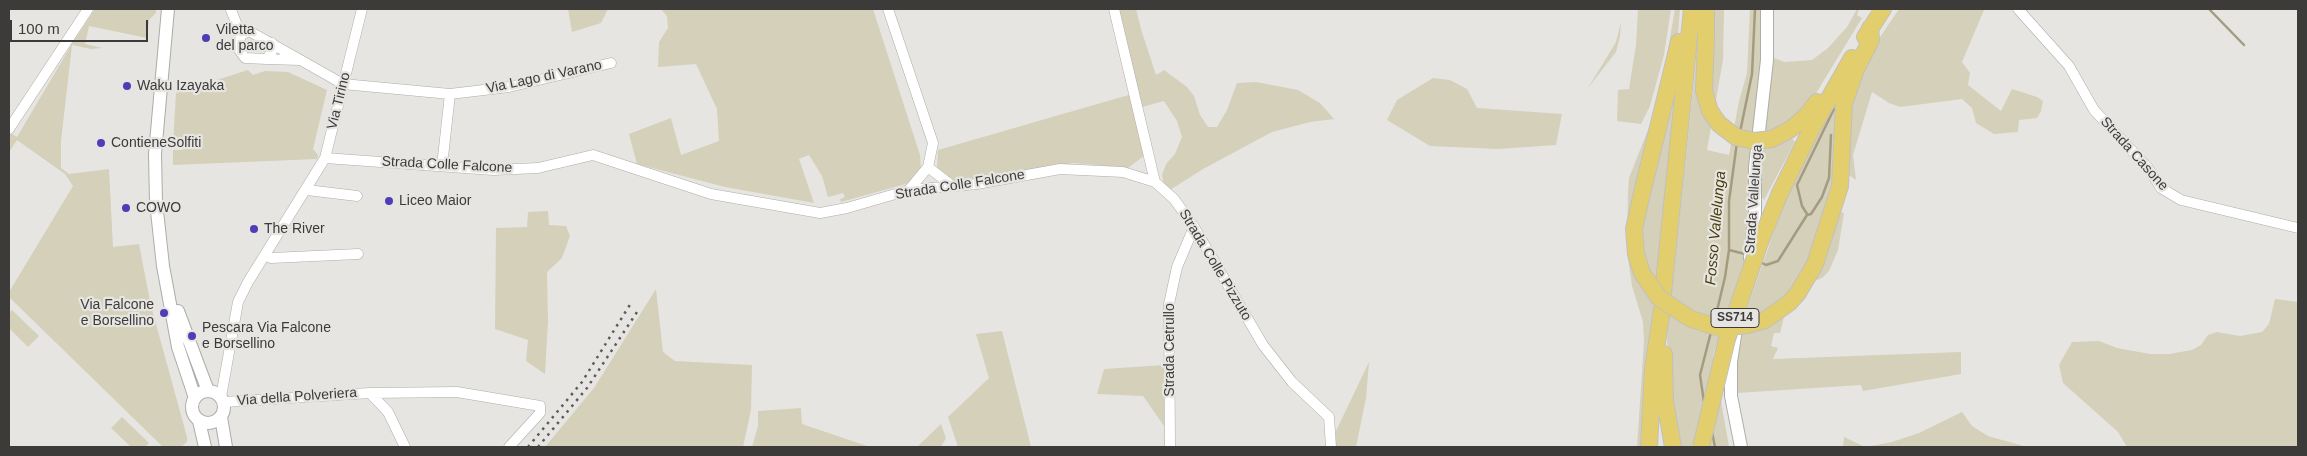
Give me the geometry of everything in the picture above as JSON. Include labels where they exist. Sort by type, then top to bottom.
[{"type":"highway","points":[[1686,9],[1683,12],[1674,68],[1634,229],[1636,254],[1642,273],[1659,298],[1691,319],[1720,328],[1747,325],[1765,320],[1789,303],[1798,293],[1815,264],[1840,186],[1844,104],[1856,69],[1871,40],[1870,28]]},
{"type":"highway","points":[[1650,447],[1653,369],[1662,306],[1692,9]]},
{"type":"highway","points":[[1706,9],[1704,91],[1710,111],[1719,124],[1736,137],[1754,141],[1772,139],[1791,129],[1806,116],[1839,65],[1852,57]]},
{"type":"highway","name":"SS714","points":[[1701,447],[1727,339],[1759,245],[1780,192],[1810,130],[1852,57],[1883,9]]},
{"type":"highway","points":[[1662,306],[1665,401],[1673,447]]},
{"type":"street","points":[[9,130],[88,9]]},
{"type":"street","points":[[168,9],[155,154],[156,202],[163,266],[178,348],[194,398],[191,408],[199,421],[205,447]]},
{"type":"street","name":"Via Tirino","points":[[223,395],[238,302],[325,158],[362,9]]},
{"type":"street","points":[[888,9],[932,143],[928,167],[909,190]]},
{"type":"street","points":[[1114,9],[1155,182]]},
{"type":"street","name":"Strada Vallelunga","points":[[1741,447],[1731,396],[1731,362],[1749,262],[1755,213],[1755,167],[1767,60],[1767,9]]},
{"type":"street","name":"Strada Casone","points":[[2018,9],[2069,66],[2094,110],[2148,168],[2161,188],[2181,200],[2298,228]]},
{"type":"street","points":[[231,10],[241,35]]},
{"type":"street","points":[[267,59],[272,51],[272,44],[252,32],[245,32],[241,35],[238,41],[240,53],[245,58],[267,59],[304,60]]},
{"type":"street","name":"Via Lago di Varano","points":[[272,44],[304,60],[343,84],[450,94],[509,87],[611,63]]},
{"type":"street","points":[[442,166],[450,94]]},
{"type":"street","points":[[427,165],[444,144]]},
{"type":"street","name":"Strada Colle Falcone","points":[[325,158],[493,170],[538,168],[594,155],[711,194],[820,213],[847,208],[909,190],[977,184],[1060,169],[1123,172],[1155,182]]},
{"type":"street","points":[[928,167],[950,185]]},
{"type":"street","name":"Strada Colle Pizzuto","points":[[1155,182],[1174,199],[1194,227],[1263,345],[1292,382],[1329,417],[1331,447]]},
{"type":"street","points":[[307,190],[357,196]]},
{"type":"street","name":"Strada Cetrullo","points":[[1170,447],[1169,304],[1177,267],[1194,227]]},
{"type":"street","points":[[265,255],[271,258],[358,254]]},
{"type":"street","points":[[163,266],[189,344],[208,391]]},
{"type":"street","points":[[194,398],[208,391],[228,395],[239,401]]},
{"type":"street","name":"Via della Polveriera","points":[[223,395],[239,401],[370,393],[457,392],[540,406],[540,413],[509,447]]},
{"type":"street","name":"Via della Polveriera","points":[[370,393],[388,412],[404,447]]},
{"type":"street","points":[[223,395],[221,417],[226,447]]},
{"type":"street","points":[[199,421],[208,424],[221,417]]},
{"type":"shaded area","points":[[95,9],[156,9],[156,13],[149,20],[147,38],[89,26],[85,44],[102,48],[91,49],[72,45],[61,141],[61,168],[69,174],[109,169],[113,247],[139,244],[151,306],[187,437],[187,442],[181,447],[163,447],[9,297],[9,292],[73,186],[65,174],[17,140],[9,152],[9,132],[17,137],[72,44]]},
{"type":"shaded area","points":[[568,9],[608,9],[601,23],[572,32]]},
{"type":"shaded area","points":[[661,9],[873,9],[920,155],[921,169],[909,183],[841,202],[840,199],[845,197],[843,193],[828,197],[822,176],[809,155],[799,159],[814,203],[725,187],[637,164],[629,134],[671,118],[681,155],[719,141],[717,109],[696,64],[658,67],[659,42],[668,28],[667,16]]},
{"type":"shaded area","points":[[1116,9],[1136,9],[1156,75],[1164,70],[1187,87],[1194,96],[1200,115],[1208,127],[1217,127],[1227,110],[1237,83],[1256,82],[1298,90],[1320,103],[1334,119],[1310,122],[1272,132],[1203,169],[1170,190],[1164,185],[1162,175],[1166,164],[1175,154],[1182,137],[1177,121],[1164,101],[1138,108]]},
{"type":"shaded area","points":[[1638,9],[1671,9],[1664,55],[1650,106],[1641,124],[1617,121],[1618,90],[1629,89],[1636,45]]},
{"type":"shaded area","points":[[1675,9],[1680,9],[1673,96],[1679,80],[1646,447],[1637,447],[1644,341],[1643,322],[1632,286],[1627,251],[1629,178],[1659,102]]},
{"type":"shaded area","points":[[1711,9],[1724,9],[1723,60],[1707,150],[1729,155],[1739,101],[1747,73],[1750,9],[1764,9],[1752,238],[1713,355],[1729,447],[1682,447],[1669,379],[1667,336],[1697,52]]},
{"type":"shaded area","points":[[1857,9],[1859,9],[1857,15],[1862,18],[1807,108],[1793,121],[1764,134],[1771,57],[1785,62],[1812,60],[1828,48],[1847,27]]},
{"type":"shaded area","points":[[1899,9],[1984,10],[1962,62],[1970,73],[1968,85],[2001,111],[2012,89],[2037,97],[2043,101],[2041,111],[2037,118],[2019,120],[2018,132],[1994,134],[1976,123],[1972,108],[1962,99],[1900,107],[1889,103],[1872,92],[1853,155],[1856,180],[1849,175],[1848,108],[1872,49]]},
{"type":"shaded area","points":[[1621,22],[1616,52],[1588,88],[1616,42]]},
{"type":"shaded area","points":[[248,70],[253,75],[265,71],[288,72],[327,90],[313,149],[318,155],[317,159],[173,165],[173,150],[183,150],[182,143],[173,144],[176,93]]},
{"type":"shaded area","points":[[1433,78],[1450,80],[1467,89],[1477,108],[1562,114],[1556,145],[1498,149],[1430,146],[1387,120],[1397,100]]},
{"type":"shaded area","points":[[1132,94],[1145,155],[1128,168],[1074,163],[991,178],[955,181],[937,168],[938,150]]},
{"type":"shaded area","points":[[1837,97],[1835,183],[1809,262],[1793,291],[1765,313],[1743,320],[1787,195]]},
{"type":"shaded area","points":[[1792,138],[1795,142],[1764,200],[1759,194],[1761,149]]},
{"type":"shaded area","points":[[548,211],[549,225],[566,226],[570,236],[562,258],[547,272],[548,321],[545,374],[526,361],[528,340],[495,329],[496,228],[527,227],[528,212]]},
{"type":"shaded area","points":[[1840,212],[1844,213],[1838,250],[1829,271],[1822,278],[1815,281]]},
{"type":"shaded area","points":[[656,289],[663,352],[675,361],[752,365],[751,410],[743,447],[545,447],[594,388]]},
{"type":"shaded area","points":[[2275,299],[2298,302],[2298,447],[2127,447],[2118,432],[2063,383],[2059,365],[2072,342],[2099,341],[2117,348],[2150,354],[2169,354],[2192,350],[2201,345],[2208,335],[2217,332],[2240,336],[2262,332],[2269,324]]},
{"type":"shaded area","points":[[12,310],[39,336],[28,347],[9,328],[9,314]]},
{"type":"shaded area","points":[[1784,317],[1780,333],[1774,333],[1771,346],[1778,348],[1773,359],[1961,352],[1961,374],[1863,391],[1861,385],[1737,393],[1735,365],[1738,335],[1757,331]]},
{"type":"shaded area","points":[[1002,331],[1031,447],[958,447],[948,417],[989,378],[976,334]]},
{"type":"shaded area","points":[[1369,362],[1366,398],[1356,447],[1334,447],[1336,431]]},
{"type":"shaded area","points":[[1165,365],[1164,426],[1143,396],[1097,394],[1104,369]]},
{"type":"shaded area","points":[[801,408],[802,424],[870,447],[752,447],[758,426],[758,411]]},
{"type":"shaded area","points":[[1962,412],[1972,426],[1988,436],[2027,447],[1865,447],[1892,442],[1919,433]]},
{"type":"shaded area","points":[[122,417],[149,443],[145,447],[131,447],[111,428]]},
{"type":"shaded area","points":[[941,424],[946,438],[941,447],[917,447]]},
{"type":"shaded area","points":[[1844,437],[1865,447],[1843,447]]},
{"type":"waterway","name":"Fosso Vallelunga","points":[[1740,132],[1752,74],[1755,9]]},
{"type":"waterway","points":[[2209,9],[2244,45]]},
{"type":"waterway","points":[[1807,214],[1802,206],[1797,185],[1834,109]]},
{"type":"waterway","points":[[1760,262],[1766,265],[1778,261],[1807,215],[1811,214],[1822,197],[1829,178],[1831,135]]},
{"type":"waterway","name":"Fosso Vallelunga","points":[[1715,319],[1729,250],[1729,201],[1737,142]]},
{"type":"waterway","points":[[1729,250],[1745,254]]},
{"type":"waterway","name":"Fosso Vallelunga","points":[[1704,402],[1700,375],[1711,332]]},
{"type":"waterway","name":"Fosso Vallelunga","points":[[1712,432],[1715,447]]},
{"type":"railway","points":[[528,447],[582,382],[631,303]]},
{"type":"railway","points":[[538,447],[587,388],[639,309]]},
{"type":"place","name":"Viletta del parco","points":[[206,38]]},
{"type":"place","name":"Waku Izayaka","points":[[127,86]]},
{"type":"place","name":"ContieneSolfiti","points":[[101,143]]},
{"type":"place","name":"Liceo Maior","points":[[389,201]]},
{"type":"place","name":"COWO","points":[[126,208]]},
{"type":"place","name":"The River","points":[[254,229]]},
{"type":"place","name":"Via Falcone e Borsellino","points":[[164,313]]},
{"type":"place","name":"Pescara Via Falcone e Borsellino","points":[[192,336]]}]
